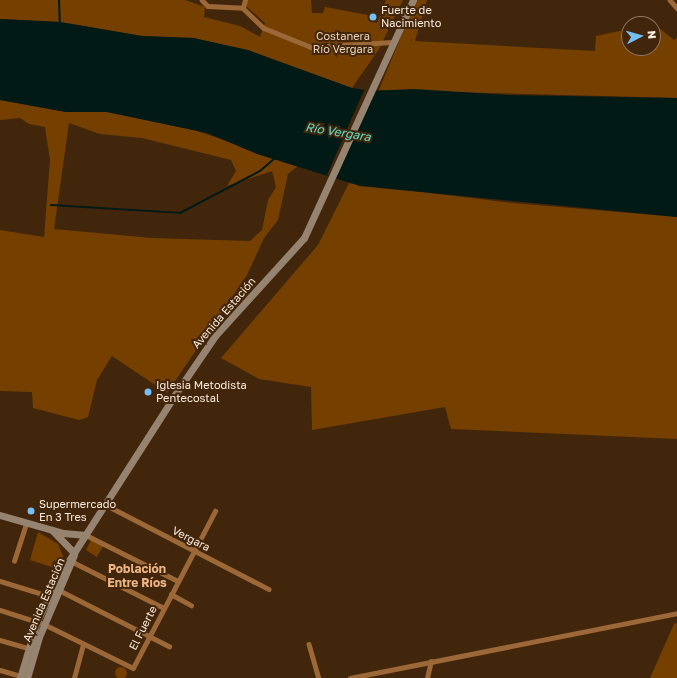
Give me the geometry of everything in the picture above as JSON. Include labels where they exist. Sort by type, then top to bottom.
[{"type":"main road","name":"Avenida Estación","points":[[23,677],[28,648],[74,553],[206,348],[298,246],[317,213],[381,65],[413,0]]},
{"type":"main road","points":[[0,515],[52,530],[86,535]]},
{"type":"main road","points":[[52,530],[74,553]]},
{"type":"main road","name":"Avenida Estación","points":[[23,677],[49,596],[57,589]]},
{"type":"street","points":[[202,0],[208,6],[243,8],[264,28],[311,47],[392,42]]},
{"type":"street","points":[[243,8],[245,0]]},
{"type":"street","points":[[670,0],[677,8]]},
{"type":"street","name":"Vergara","points":[[106,505],[269,589]]},
{"type":"street","name":"El Fuerte","points":[[83,644],[133,668],[215,511]]},
{"type":"street","points":[[14,562],[26,523]]},
{"type":"street","points":[[86,535],[178,581]]},
{"type":"street","points":[[71,561],[164,608]]},
{"type":"street","points":[[0,581],[49,596]]},
{"type":"street","points":[[57,589],[169,646]]},
{"type":"street","points":[[171,594],[191,605]]},
{"type":"street","points":[[0,610],[41,623],[83,644],[74,678]]},
{"type":"street","points":[[350,678],[677,614]]},
{"type":"street","points":[[0,640],[28,648]]},
{"type":"street","points":[[309,644],[319,678]]},
{"type":"street","points":[[426,678],[431,661]]},
{"type":"street","points":[[0,670],[23,677]]},
{"type":"green space","name":"Costanera Río Vergara","points":[[0,0],[185,0],[205,7],[204,17],[240,26],[260,37],[265,23],[245,5],[246,0],[311,0],[312,13],[323,13],[325,7],[368,15],[368,20],[377,23],[386,0],[403,0],[379,49],[352,88],[248,51],[194,38],[142,36],[60,22],[0,19]]},
{"type":"green space","points":[[416,0],[427,0],[415,41],[595,51],[596,36],[621,31],[621,56],[661,56],[661,30],[674,40],[677,38],[677,98],[379,90]]},
{"type":"green space","points":[[0,100],[66,112],[107,112],[194,130],[299,165],[288,174],[278,220],[264,238],[247,275],[167,393],[112,356],[97,380],[88,417],[79,420],[33,408],[32,392],[0,391],[0,230],[44,237],[50,160],[45,127],[29,124],[20,118],[0,120]],"holes":[[[69,123],[100,134],[142,138],[231,160],[236,171],[227,186],[272,171],[276,187],[268,200],[262,230],[250,241],[152,238],[54,229]]]},
{"type":"green space","points":[[349,183],[513,203],[677,217],[677,439],[451,429],[445,407],[312,430],[311,387],[259,379],[221,358],[318,245]]},
{"type":"green space","points":[[38,532],[58,544],[63,556],[61,570],[30,560]]},
{"type":"green space","points":[[91,540],[103,546],[97,557],[86,550]]},
{"type":"green space","points":[[677,623],[677,678],[650,678],[674,624]]},
{"type":"green space","points":[[119,667],[123,667],[127,673],[123,679],[119,679],[115,675],[115,671]]},
{"type":"water","name":"Río Vergara","points":[[0,19],[60,22],[142,36],[193,38],[248,50],[352,88],[371,91],[414,89],[508,95],[677,98],[677,217],[360,186],[257,154],[207,133],[107,112],[66,112],[0,100]]},
{"type":"pier","points":[[365,88],[375,89],[336,179],[327,175]]},
{"type":"waterway","points":[[59,0],[60,25]]},
{"type":"waterway","points":[[51,205],[180,213],[260,171],[276,157]]},
{"type":"place","name":"Fuerte de Nacimiento","points":[[373,17]]},
{"type":"place","name":"Iglesia Metodista Pentecostal","points":[[148,392]]},
{"type":"place","name":"Supermercado En 3 Tres","points":[[31,511]]},
{"type":"district","name":"Población Entre Ríos","points":[[137,576]]}]
